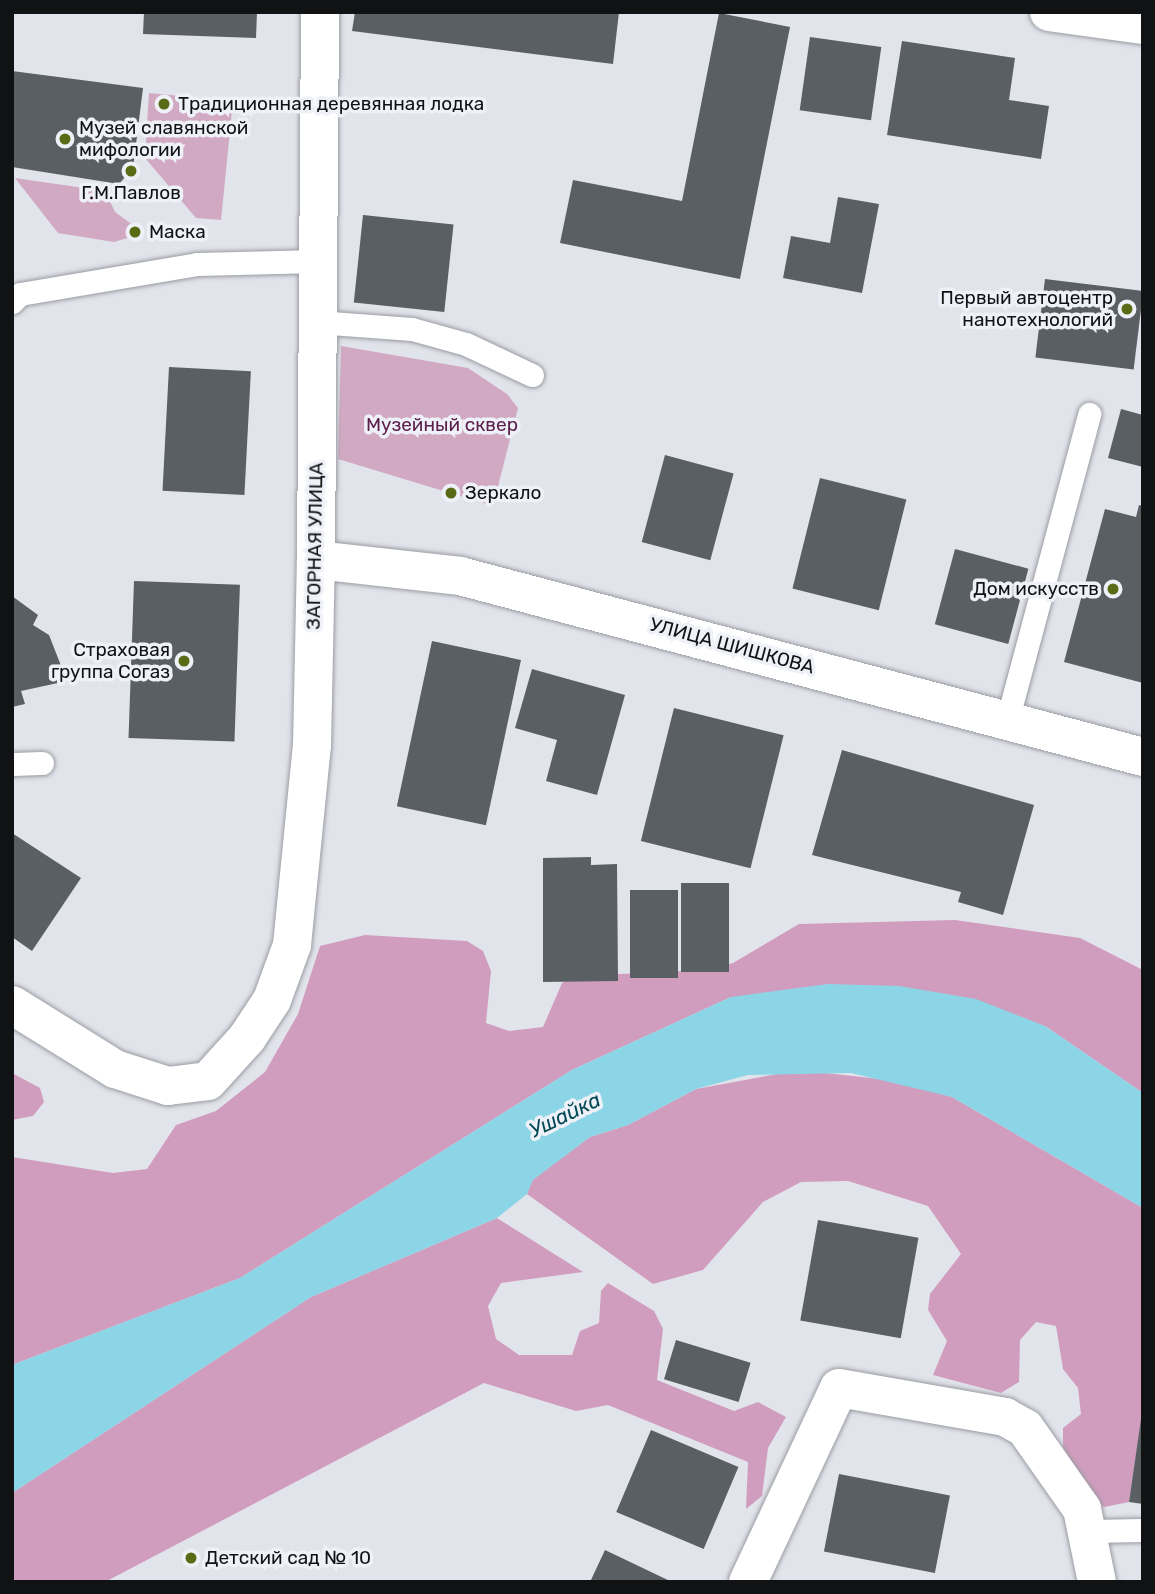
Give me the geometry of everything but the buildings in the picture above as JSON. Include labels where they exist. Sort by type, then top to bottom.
[{"type":"street","name":"ЗАГОРНАЯ УЛИЦА","points":[[12,1005],[116,1069],[168,1086],[208,1081],[230,1062],[272,1000],[292,945],[312,746],[320,12]]},
{"type":"street","points":[[1049,12],[1143,25]]},
{"type":"street","name":"УЛИЦА ШИШКОВА","points":[[316,560],[460,576],[1143,757]]},
{"type":"street","points":[[748,1582],[839,1388],[1005,1417],[1038,1441],[1082,1508],[1097,1582]]},
{"type":"lane","points":[[15,295],[198,264],[318,261]]},
{"type":"lane","points":[[317,323],[412,329],[466,344],[532,375]]},
{"type":"lane","points":[[1007,721],[1089,414]]},
{"type":"lane","points":[[12,764],[42,763]]},
{"type":"lane","points":[[1088,1531],[1143,1530]]},
{"type":"green space","points":[[149,93],[233,101],[221,220],[196,218],[145,158]]},
{"type":"green space","points":[[15,178],[105,191],[115,212],[144,233],[114,242],[58,233]]},
{"type":"green space","name":"Музейный сквер","points":[[341,346],[468,368],[507,394],[518,408],[493,506],[338,459]]},
{"type":"shaded area","points":[[955,920],[1080,938],[1143,970],[1143,1093],[1045,1026],[731,997],[572,1070],[240,1278],[12,1365],[12,1157],[113,1173],[147,1169],[176,1125],[216,1111],[265,1072],[298,1014],[320,946],[365,935],[467,941],[483,951],[491,971],[486,1023],[509,1031],[543,1027],[562,983],[577,976],[706,970],[733,963],[799,924]]},
{"type":"shaded area","points":[[799,1070],[906,1082],[952,1097],[1143,1208],[1143,1409],[1129,1502],[1104,1507],[1093,1499],[1063,1447],[1063,1428],[1081,1414],[1078,1388],[1063,1369],[1056,1326],[1036,1322],[1020,1340],[1019,1382],[1001,1393],[933,1375],[947,1341],[928,1310],[930,1294],[961,1254],[928,1206],[848,1181],[801,1182],[763,1202],[703,1270],[653,1284],[527,1194],[532,1180],[590,1137],[628,1125],[696,1089]]},
{"type":"shaded area","points":[[12,1073],[40,1088],[44,1102],[33,1116],[12,1120]]},
{"type":"shaded area","points":[[497,1218],[583,1272],[501,1283],[488,1306],[496,1339],[519,1355],[572,1355],[580,1331],[599,1323],[601,1291],[608,1283],[654,1311],[663,1329],[657,1380],[734,1411],[758,1402],[786,1417],[768,1448],[762,1496],[746,1509],[748,1462],[608,1405],[576,1411],[484,1383],[105,1582],[12,1582],[12,1493],[311,1297]]},
{"type":"water","name":"Ушайка","points":[[828,984],[899,986],[976,999],[1045,1026],[1143,1093],[1143,1208],[952,1097],[851,1073],[748,1075],[696,1089],[628,1125],[590,1137],[533,1180],[527,1194],[497,1218],[311,1297],[12,1493],[12,1365],[240,1278],[572,1070],[731,997]]},
{"type":"place","name":"Традиционная деревянная лодка","points":[[164,104]]},
{"type":"place","name":"Музей славянской мифологии","points":[[65,139]]},
{"type":"place","name":"Г.М.Павлов","points":[[131,171]]},
{"type":"place","name":"Маска","points":[[135,232]]},
{"type":"place","name":"Первый автоцентр нанотехнологий","points":[[1127,309]]},
{"type":"place","name":"Зеркало","points":[[451,493]]},
{"type":"place","name":"Дом искусств","points":[[1113,589]]},
{"type":"place","name":"Страховая группа Согаз","points":[[184,661]]},
{"type":"place","name":"Детский сад № 10","points":[[191,1558]]}]
